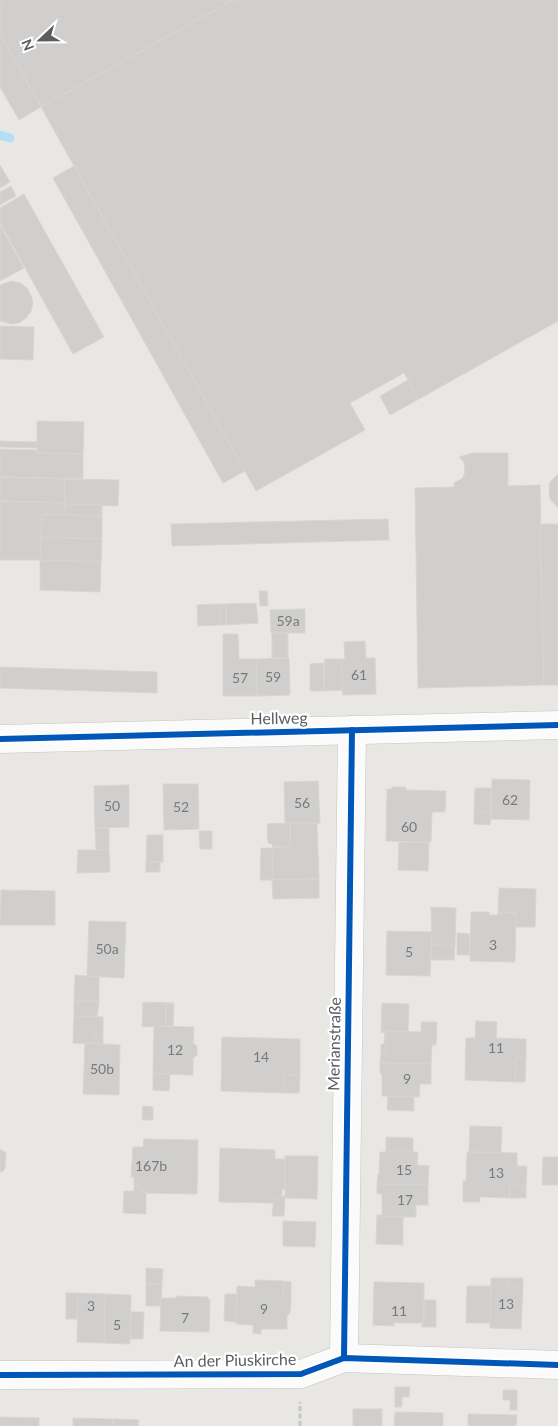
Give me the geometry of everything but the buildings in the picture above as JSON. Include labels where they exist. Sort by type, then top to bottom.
[{"type":"street","name":"Hellweg","points":[[0,739],[558,725]]},
{"type":"street","name":"Merianstraße","points":[[344,1358],[352,730]]},
{"type":"street","name":"An der Piuskirche","points":[[0,1375],[301,1374],[344,1358],[558,1365]]},
{"type":"waterway","points":[[0,135],[10,138]]},
{"type":"cycle path","points":[[0,739],[558,725]]},
{"type":"cycle path","points":[[344,1358],[352,730]]},
{"type":"cycle path","points":[[0,1375],[301,1374],[344,1358],[558,1365]]}]
